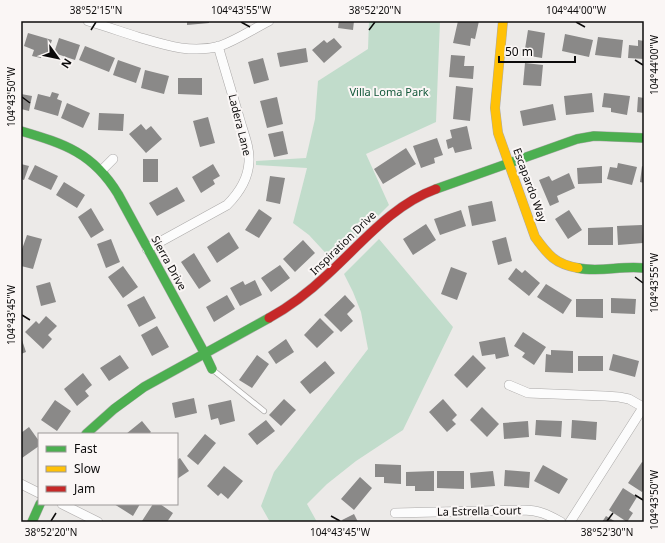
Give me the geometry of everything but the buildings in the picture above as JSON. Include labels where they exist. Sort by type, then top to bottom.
[{"type":"street","points":[[88,21],[164,45],[188,50],[218,46],[230,42],[269,21]]},
{"type":"street","name":"Escapardo Way","points":[[503,21],[496,108],[498,133],[535,237],[542,248],[551,257],[573,268],[584,270],[636,267],[644,268]]},
{"type":"street","name":"Ladera Lane","points":[[147,249],[226,205],[241,190],[245,181],[249,154],[218,46]]},
{"type":"street","name":"Sierra Drive","points":[[21,131],[40,136],[61,145],[90,161],[101,171],[118,194],[212,369]]},
{"type":"street","name":"Inspiration Drive","points":[[87,433],[100,420],[129,397],[282,311],[298,300],[343,261],[386,218],[416,198],[508,163],[577,139],[594,136],[644,138]]},
{"type":"street","points":[[101,171],[113,159]]},
{"type":"street","points":[[509,385],[528,393],[619,397],[629,399],[644,407],[570,522]]},
{"type":"street","points":[[21,484],[38,492]]},
{"type":"street","points":[[32,522],[40,505]]},
{"type":"street","points":[[64,505],[98,522]]},
{"type":"street","name":"La Estrella Court","points":[[395,513],[534,510],[561,522]]},
{"type":"lane","points":[[212,369],[264,410]]},
{"type":"green space","name":"Villa Loma Park","points":[[369,21],[440,21],[436,122],[366,154],[389,205],[333,261],[309,235],[293,223],[307,168],[256,165],[256,161],[306,158],[315,119],[318,81],[368,49]]},
{"type":"green space","points":[[379,239],[453,327],[403,430],[356,461],[327,484],[307,504],[317,522],[270,522],[261,506],[274,472],[368,349],[361,312],[344,274]]},
{"type":"traffic: fast","points":[[21,131],[77,152],[88,159],[108,180],[118,194],[212,369]]},
{"type":"traffic: fast","points":[[436,189],[577,139],[594,136],[644,138]]},
{"type":"traffic: fast","points":[[578,268],[594,270],[628,267],[644,268]]},
{"type":"traffic: fast","points":[[87,433],[114,409],[144,387],[269,318]]},
{"type":"traffic: fast","points":[[32,522],[40,505]]},
{"type":"traffic: slow","points":[[503,21],[495,108],[498,133],[535,237],[553,258],[563,264],[578,268]]},
{"type":"traffic: jam","points":[[269,318],[293,303],[314,286],[391,215],[420,196],[436,189]]}]
